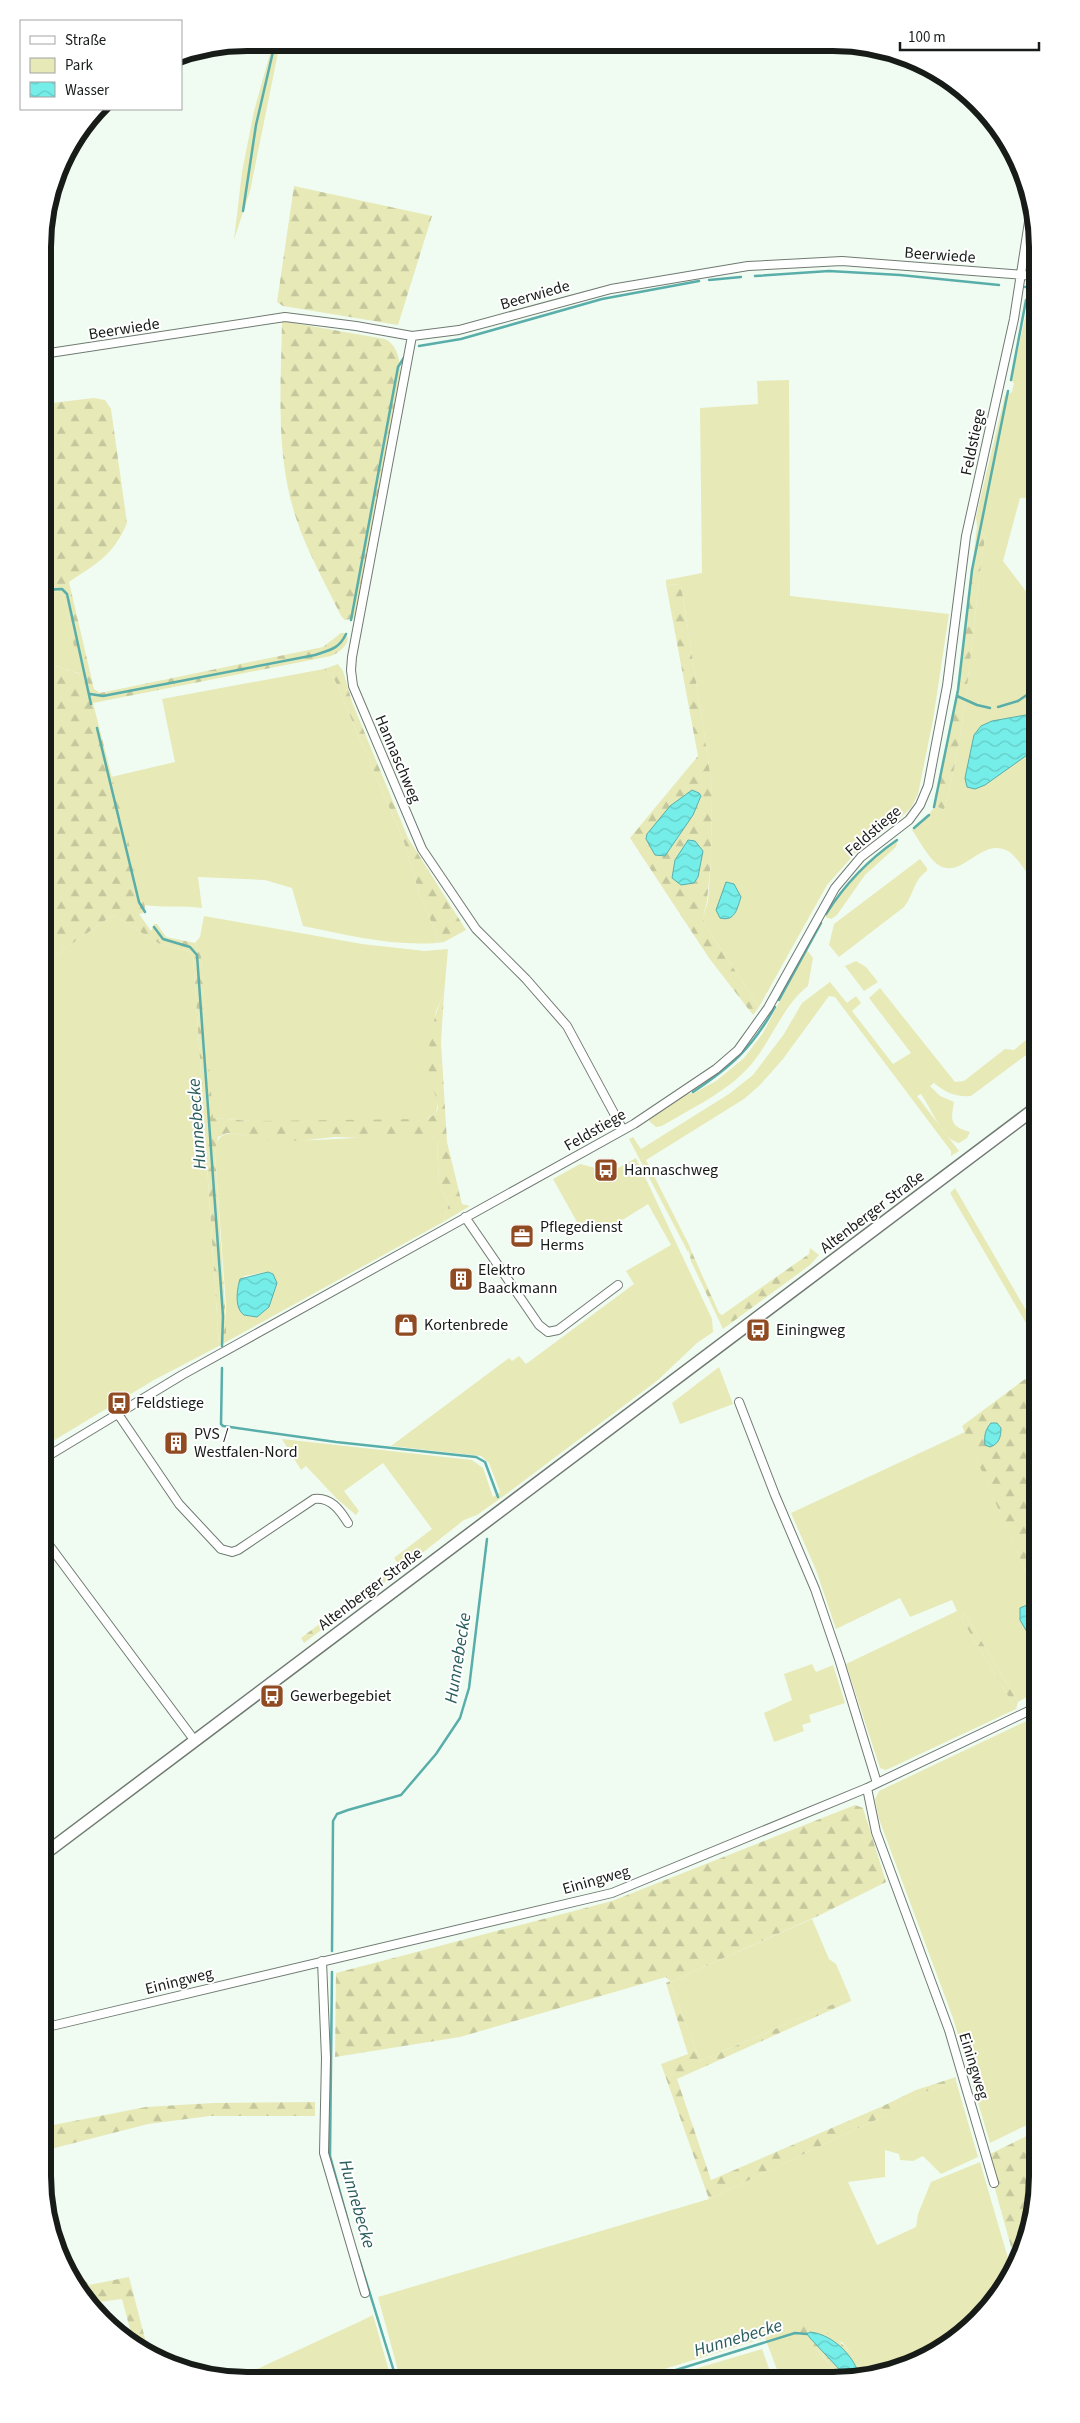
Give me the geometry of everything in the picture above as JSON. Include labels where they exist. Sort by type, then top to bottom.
[{"type":"main road","name":"Altenberger Straße","points":[[51,1849],[1029,1113]]},
{"type":"street","name":"Feldstiege","points":[[51,1455],[182,1375],[623,1130],[716,1069],[738,1050],[768,1008],[835,888],[861,857],[909,820],[920,805],[928,786],[947,686],[966,536],[1014,319],[1028,232]]},
{"type":"street","name":"Beerwiede","points":[[51,353],[285,317],[356,326],[412,336],[459,330],[611,288],[725,268],[842,261],[1029,275]]},
{"type":"street","name":"Hannaschweg","points":[[412,336],[352,657],[353,686],[422,849],[476,928],[526,979],[567,1026],[623,1130]]},
{"type":"street","points":[[465,1217],[539,1326],[548,1332],[558,1330],[618,1285]]},
{"type":"street","points":[[739,1402],[774,1495],[816,1589],[877,1783]]},
{"type":"street","points":[[118,1414],[179,1504],[221,1549],[232,1552],[238,1550],[314,1499],[329,1501],[337,1507],[348,1524]]},
{"type":"street","points":[[51,1548],[194,1741]]},
{"type":"street","name":"Einingweg","points":[[51,2026],[612,1892],[867,1788],[1029,1711]]},
{"type":"street","name":"Einingweg","points":[[867,1788],[876,1832],[949,2030],[994,2184]]},
{"type":"street","points":[[322,1961],[326,2058],[324,2153],[365,2293]]},
{"type":"green space","points":[[271,51],[278,51],[250,191],[234,240],[242,172],[254,111]]},
{"type":"green space","points":[[294,186],[432,216],[398,325],[283,306],[277,302]]},
{"type":"green space","points":[[1029,301],[1029,499],[1020,498],[1003,561],[1029,595],[1029,876],[1012,854],[998,848],[980,853],[963,864],[946,868],[933,861],[912,830],[923,822],[935,806],[944,810],[952,777],[964,709],[985,537],[977,527],[976,517],[1005,395],[1012,392],[1014,383],[1011,380]]},
{"type":"green space","points":[[282,321],[385,339],[393,345],[398,357],[401,373],[356,618],[345,620],[341,616],[306,543],[289,494],[282,445],[280,395]]},
{"type":"green space","points":[[789,380],[790,596],[949,614],[933,720],[918,794],[911,808],[859,849],[827,885],[759,1007],[705,925],[703,917],[708,901],[711,860],[712,792],[681,585],[666,584],[666,580],[702,573],[700,408],[758,404],[757,381]]},
{"type":"green space","points":[[94,398],[105,400],[111,409],[127,523],[110,551],[96,564],[69,582],[94,689],[100,693],[323,647],[341,633],[344,633],[348,638],[344,647],[331,656],[93,703],[145,907],[143,913],[139,914],[151,931],[154,924],[157,924],[166,937],[195,943],[201,956],[213,1118],[251,1121],[428,1119],[436,1113],[438,1108],[428,1064],[434,1022],[444,994],[441,1042],[447,1142],[462,1204],[470,1206],[443,1222],[449,1204],[439,1184],[437,1139],[431,1135],[364,1138],[335,1137],[297,1141],[260,1139],[234,1133],[227,1133],[218,1137],[215,1153],[226,1322],[226,1342],[219,1346],[193,955],[189,951],[160,944],[113,915],[51,958],[51,665],[80,674],[63,595],[57,591],[51,592],[51,403]]},
{"type":"green space","points":[[977,527],[985,537],[959,743],[944,810],[934,805],[957,690]]},
{"type":"green space","points":[[666,584],[681,585],[712,792],[711,860],[707,901],[703,917],[705,925],[759,1007],[753,1015],[709,958],[630,838],[698,756]],"holes":[[[685,794],[701,796],[700,801],[669,851],[670,806]],[[687,840],[694,841],[696,845],[694,883],[681,885],[672,878],[675,860]]]},
{"type":"green space","points":[[57,591],[63,595],[81,674],[51,665],[51,592]]},
{"type":"green space","points":[[338,664],[343,671],[352,702],[408,838],[466,930],[444,942],[436,943],[437,935],[419,893],[404,842],[333,676],[324,669]]},
{"type":"green space","points":[[324,669],[333,676],[404,842],[419,893],[437,935],[436,943],[419,944],[385,941],[303,926],[292,888],[265,880],[198,877],[202,908],[144,905],[111,777],[175,762],[162,699]]},
{"type":"green space","points":[[898,839],[896,847],[865,875],[837,915],[831,919],[825,917],[839,894],[857,873],[876,855]]},
{"type":"green space","points":[[920,859],[927,868],[927,871],[916,883],[904,907],[839,957],[829,945],[834,924]]},
{"type":"green space","points":[[113,915],[160,944],[189,951],[193,955],[219,1346],[154,1380],[51,1442],[51,958]]},
{"type":"green space","points":[[204,916],[362,944],[425,951],[448,949],[444,994],[436,1011],[429,1062],[429,1075],[438,1102],[436,1113],[424,1121],[251,1121],[212,1118],[201,956],[195,943],[200,937]]},
{"type":"green space","points":[[807,950],[813,958],[808,986],[791,1004],[748,1068],[718,1093],[662,1126],[656,1127],[649,1121],[650,1116],[687,1094],[694,1093],[716,1081],[744,1058],[763,1033]]},
{"type":"green space","points":[[856,961],[866,967],[878,982],[864,991],[845,966]]},
{"type":"green space","points":[[830,982],[847,1003],[856,996],[861,1003],[852,1011],[893,1064],[911,1053],[869,998],[880,988],[955,1082],[964,1081],[1005,1049],[1014,1050],[1029,1038],[1029,1053],[971,1096],[951,1094],[934,1083],[930,1086],[940,1096],[954,1102],[953,1122],[963,1130],[970,1132],[967,1138],[959,1143],[953,1141],[944,1132],[959,1151],[951,1156],[951,1151],[835,997],[829,996],[783,1059],[759,1086],[744,1099],[646,1160],[690,1247],[688,1252],[629,1139],[633,1137],[641,1149],[729,1094],[753,1075],[784,1034],[802,1003]],"holes":[[[921,1094],[941,1128],[917,1096]]]},
{"type":"green space","points":[[234,1133],[258,1138],[283,1140],[431,1135],[437,1139],[439,1184],[449,1204],[443,1222],[226,1342],[226,1306],[215,1153],[220,1138]],"holes":[[[268,1272],[277,1283],[269,1307],[257,1317],[244,1315],[237,1301],[244,1276]]]},
{"type":"green space","points":[[636,1158],[712,1319],[713,1332],[697,1343],[658,1380],[505,1495],[477,1515],[464,1520],[402,1569],[394,1558],[432,1529],[383,1463],[344,1491],[359,1511],[356,1515],[337,1499],[306,1466],[301,1470],[282,1439],[472,1460],[483,1468],[493,1497],[500,1492],[489,1463],[481,1456],[391,1446],[509,1358],[512,1361],[519,1356],[526,1364],[634,1284],[626,1271],[671,1245],[648,1204],[608,1229],[577,1222],[553,1179],[580,1164],[611,1172]]},
{"type":"green space","points":[[955,1188],[1029,1315],[1029,1328],[950,1193]]},
{"type":"green space","points":[[688,1248],[690,1248],[719,1313],[722,1315],[809,1254],[810,1248],[819,1255],[810,1265],[723,1329],[691,1261]]},
{"type":"green space","points":[[719,1367],[733,1404],[680,1424],[672,1403]]},
{"type":"green space","points":[[1025,1379],[1029,1384],[1029,1579],[962,1426]]},
{"type":"green space","points":[[965,1432],[1029,1579],[1029,1696],[1018,1702],[965,1614],[961,1618],[1016,1709],[886,1770],[880,1768],[846,1664],[957,1611],[952,1600],[910,1617],[900,1598],[836,1629],[816,1570],[791,1513]]},
{"type":"green space","points":[[398,1564],[402,1569],[304,1643],[301,1638]]},
{"type":"green space","points":[[965,1614],[1018,1702],[1016,1709],[961,1618]]},
{"type":"green space","points":[[812,1664],[816,1672],[833,1665],[845,1703],[809,1715],[811,1722],[802,1725],[804,1731],[774,1742],[764,1713],[792,1700],[784,1674]]},
{"type":"green space","points":[[1029,1720],[1029,2124],[990,2143],[953,2018],[879,1819],[875,1799],[879,1791]]},
{"type":"green space","points":[[855,1805],[863,1808],[886,1882],[820,1915],[670,1982],[700,2061],[850,1997],[851,2001],[677,2079],[711,2180],[916,2090],[956,2077],[956,2081],[919,2094],[887,2110],[886,2115],[709,2199],[661,2064],[688,2054],[666,1983],[670,1981],[666,1977],[460,2037],[335,2057],[336,1973],[612,1901]]},
{"type":"green space","points":[[812,1919],[829,1959],[836,1964],[850,1997],[700,2061],[670,1982]]},
{"type":"green space","points":[[956,2081],[978,2157],[941,2174],[923,2156],[913,2161],[900,2160],[899,2154],[885,2150],[885,2177],[848,2182],[877,2245],[916,2227],[918,2214],[931,2182],[980,2162],[1009,2262],[996,2285],[980,2305],[942,2339],[920,2352],[884,2365],[863,2369],[842,2342],[794,2338],[808,2340],[836,2372],[778,2372],[765,2338],[655,2372],[398,2372],[378,2297],[709,2199],[886,2115],[886,2110],[919,2094]]},
{"type":"green space","points":[[315,2102],[315,2116],[210,2116],[148,2124],[51,2149],[51,2125],[146,2107],[213,2103]]},
{"type":"green space","points":[[1029,2135],[1027,2202],[1022,2227],[1013,2254],[986,2156]]},
{"type":"green space","points":[[72,2265],[89,2285],[129,2277],[147,2344],[131,2334],[122,2299],[98,2302],[84,2285]]},
{"type":"green space","points":[[373,2315],[389,2372],[251,2372]]},
{"type":"green space","points":[[803,2325],[825,2332],[841,2343],[863,2369],[836,2372],[816,2349],[802,2340],[786,2341],[782,2333]]},
{"type":"green space","points":[[762,2349],[770,2372],[685,2372]]},
{"type":"water","points":[[1029,714],[1029,754],[985,785],[975,789],[967,787],[965,778],[974,735],[981,726],[992,721]]},
{"type":"water","points":[[692,790],[701,796],[693,815],[665,856],[655,855],[646,839],[647,834],[670,806]]},
{"type":"water","points":[[688,840],[695,841],[703,851],[698,877],[694,883],[681,885],[672,878],[675,860]]},
{"type":"water","points":[[726,882],[734,884],[741,897],[735,914],[725,919],[720,918],[716,910]]},
{"type":"water","points":[[268,1272],[273,1274],[277,1283],[269,1307],[257,1317],[244,1315],[238,1303],[237,1293],[240,1279]]},
{"type":"water","points":[[991,1423],[997,1423],[1001,1431],[997,1442],[990,1447],[985,1445],[985,1439],[986,1431]]},
{"type":"water","points":[[1027,1605],[1029,1606],[1029,1635],[1020,1620],[1020,1608]]},
{"type":"water","points":[[810,2332],[817,2333],[838,2344],[854,2362],[857,2369],[840,2370],[807,2334]]},
{"type":"waterway","points":[[243,211],[256,125],[273,51]]},
{"type":"waterway","points":[[755,276],[829,271],[900,275],[999,285]]},
{"type":"waterway","points":[[709,280],[741,277]]},
{"type":"waterway","points":[[419,346],[461,339],[602,299],[699,281]]},
{"type":"waterway","points":[[1025,287],[1029,287]]},
{"type":"waterway","points":[[1011,380],[1026,300]]},
{"type":"waterway","points":[[351,620],[398,367],[405,356]]},
{"type":"waterway","points":[[934,807],[958,690],[972,570],[1008,391]]},
{"type":"waterway","name":"Hunnebecke","points":[[51,590],[62,589],[67,594],[91,704]]},
{"type":"waterway","points":[[90,694],[103,696],[315,655],[337,646],[346,634]]},
{"type":"waterway","points":[[998,707],[1018,701],[1029,693]]},
{"type":"waterway","points":[[957,696],[977,705],[990,708]]},
{"type":"waterway","name":"Hunnebecke","points":[[97,728],[139,902],[145,912]]},
{"type":"waterway","points":[[914,828],[929,815]]},
{"type":"waterway","points":[[826,914],[858,873],[897,840]]},
{"type":"waterway","points":[[779,1000],[821,923]]},
{"type":"waterway","name":"Hunnebecke","points":[[154,927],[163,939],[190,947],[197,955],[223,1316],[222,1346]]},
{"type":"waterway","points":[[693,1092],[719,1074],[740,1055],[758,1034],[775,1007]]},
{"type":"waterway","name":"Hunnebecke","points":[[222,1368],[221,1424],[223,1426],[336,1442],[476,1457],[485,1462],[498,1497]]},
{"type":"waterway","name":"Hunnebecke","points":[[332,1951],[333,1821],[337,1814],[401,1795],[436,1754],[460,1718],[469,1688],[487,1539]]},
{"type":"waterway","name":"Hunnebecke","points":[[332,1972],[330,2156],[348,2221]]},
{"type":"waterway","name":"Hunnebecke","points":[[358,2255],[394,2372]]},
{"type":"waterway","name":"Hunnebecke","points":[[670,2372],[795,2333],[807,2334]]},
{"type":"place","name":"Hannaschweg","points":[[606,1170]]},
{"type":"place","name":"Pflegedienst Herms","points":[[522,1236]]},
{"type":"place","name":"Elektro Baackmann","points":[[461,1279]]},
{"type":"place","name":"Kortenbrede","points":[[406,1325]]},
{"type":"place","name":"Einingweg","points":[[758,1330]]},
{"type":"place","name":"Feldstiege","points":[[119,1403]]},
{"type":"place","name":"PVS / Westfalen-Nord","points":[[176,1443]]},
{"type":"place","name":"Gewerbegebiet","points":[[272,1696]]}]
